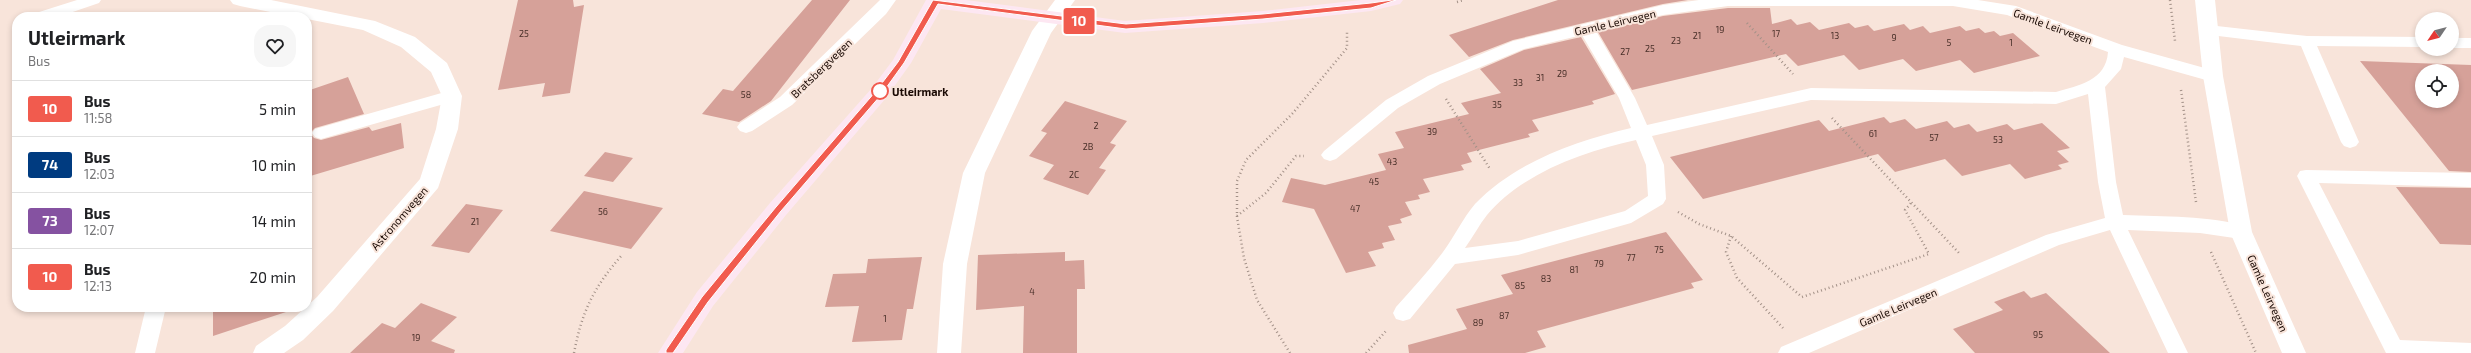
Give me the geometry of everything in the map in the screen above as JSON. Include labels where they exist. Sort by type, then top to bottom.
[{"type":"street","points":[[245,0],[304,12]]},
{"type":"street","points":[[948,353],[955,264],[974,173],[1042,31],[1065,0]]},
{"type":"street","points":[[670,353],[710,293],[778,209],[879,93],[900,63],[936,1],[1126,27],[1263,17],[1371,5],[1393,0]]},
{"type":"street","name":"Gamle Leirvegen","points":[[2205,0],[2213,76],[2241,232],[2294,353]]},
{"type":"street","points":[[312,14],[368,25],[408,42],[440,68],[452,96]]},
{"type":"street","name":"Astronomvegen","points":[[265,353],[294,333],[325,304],[430,182],[447,130],[452,96]]},
{"type":"lane","points":[[57,12],[93,0]]},
{"type":"lane","name":"Bratsbergvegen","points":[[746,128],[786,101],[888,0]]},
{"type":"lane","name":"Gamle Leirvegen","points":[[1330,155],[1392,104],[1434,80],[1519,45],[1663,10],[1728,1],[1953,1],[2010,10],[2116,49],[2213,76]]},
{"type":"lane","points":[[1449,258],[1518,248],[1631,216],[1657,199],[1655,165],[1642,133],[1627,98],[1586,28]]},
{"type":"lane","points":[[2208,30],[2307,41],[2415,42]]},
{"type":"lane","points":[[2307,41],[2350,142]]},
{"type":"lane","points":[[2459,43],[2471,43]]},
{"type":"lane","points":[[1403,313],[1449,258],[1481,210],[1502,189],[1532,171],[1566,155],[1607,140],[1811,94],[2056,98],[2096,86],[2115,65],[2116,49]]},
{"type":"lane","points":[[2096,86],[2107,182],[2115,222],[2178,353]]},
{"type":"lane","points":[[321,133],[452,96]]},
{"type":"lane","points":[[2471,180],[2306,176],[2394,348],[2471,351]]},
{"type":"lane","name":"Gamle Leirvegen","points":[[1795,350],[2053,240],[2115,222],[2200,226],[2241,232]]},
{"type":"lane","points":[[145,353],[155,312]]},
{"type":"path","points":[[1457,2],[1464,0]]},
{"type":"path","points":[[2170,0],[2177,67],[2200,226],[2256,353]]},
{"type":"path","points":[[1728,1],[1811,94],[1977,272]]},
{"type":"path","points":[[1290,353],[1257,300],[1244,258],[1237,216],[1237,181],[1246,160],[1293,113],[1347,48],[1348,27]]},
{"type":"path","points":[[1434,80],[1502,189]]},
{"type":"path","points":[[1237,216],[1266,193],[1296,156],[1330,155]]},
{"type":"path","points":[[1657,199],[1699,224],[1731,236],[1802,297],[1929,254],[1905,210],[1911,202]]},
{"type":"path","points":[[1731,236],[1726,252],[1737,278],[1795,350]]},
{"type":"path","points":[[574,353],[581,319],[588,299],[600,280],[622,255]]},
{"type":"path","points":[[1366,353],[1403,313]]},
{"type":"building","points":[[518,0],[573,0],[574,7],[584,5],[570,93],[542,97],[545,83],[498,90]]},
{"type":"building","points":[[812,0],[850,0],[771,101],[739,122],[702,114],[723,89],[733,91]]},
{"type":"building","points":[[1558,0],[1688,0],[1663,4],[1513,40],[1469,57],[1449,35]]},
{"type":"building","points":[[1728,8],[1770,8],[1772,24],[1791,19],[1797,25],[1810,22],[1819,30],[1849,23],[1855,28],[1868,25],[1874,31],[1904,24],[1910,30],[1923,26],[1930,33],[1960,26],[1966,31],[1979,28],[1985,33],[1994,31],[2000,36],[2013,33],[2040,56],[1974,73],[1960,60],[1916,71],[1903,59],[1859,70],[1844,55],[1798,66],[1786,54],[1632,90],[1598,32],[1663,16]]},
{"type":"building","points":[[1581,37],[1615,94],[1592,101],[1594,104],[1532,120],[1539,131],[1528,134],[1530,137],[1467,153],[1472,162],[1461,165],[1464,170],[1423,179],[1430,192],[1418,195],[1420,199],[1405,202],[1412,215],[1400,219],[1402,223],[1388,226],[1395,240],[1382,243],[1384,248],[1368,252],[1376,266],[1346,273],[1314,209],[1282,202],[1291,178],[1325,185],[1386,170],[1378,154],[1404,148],[1395,132],[1469,114],[1461,103],[1501,93],[1480,69],[1524,50]]},
{"type":"building","points":[[2360,61],[2443,64],[2415,64],[2415,108],[2459,108],[2459,65],[2471,65],[2471,172],[2449,171]]},
{"type":"building","points":[[348,77],[364,114],[315,128],[312,131],[312,89]]},
{"type":"building","points":[[1065,101],[1127,121],[1110,143],[1116,145],[1099,168],[1106,170],[1088,195],[1043,179],[1054,165],[1029,156],[1047,133],[1041,131]]},
{"type":"building","points":[[1884,117],[1890,123],[1905,119],[1916,129],[1947,121],[1954,128],[1969,124],[1977,132],[2007,124],[2014,130],[2042,123],[2070,148],[2057,151],[2069,162],[2058,165],[2062,169],[2025,179],[2010,164],[1962,176],[1945,159],[1895,172],[1878,154],[1703,199],[1670,157],[1819,120],[1829,131]]},
{"type":"building","points":[[401,123],[404,148],[312,176],[312,136],[314,138],[321,140],[369,127],[372,131]]},
{"type":"building","points":[[605,152],[633,158],[613,182],[584,176]]},
{"type":"building","points":[[2396,187],[2471,188],[2471,245],[2440,244]]},
{"type":"building","points":[[584,191],[663,208],[631,249],[550,231]]},
{"type":"building","points":[[466,204],[503,210],[469,253],[431,246]]},
{"type":"building","points":[[1666,232],[1703,280],[1691,283],[1694,288],[1537,331],[1546,347],[1525,353],[1409,353],[1408,345],[1467,329],[1456,309],[1513,294],[1501,275]]},
{"type":"building","points":[[1065,252],[1065,261],[1084,260],[1085,289],[1077,289],[1077,353],[1023,353],[1024,306],[976,310],[978,255]]},
{"type":"building","points":[[922,257],[913,309],[907,309],[902,340],[852,342],[859,306],[825,307],[833,274],[866,273],[868,259]]},
{"type":"building","points":[[2024,291],[2031,298],[2046,293],[2110,353],[1975,353],[1953,329],[2003,310],[1994,302]]},
{"type":"building","points":[[421,303],[457,317],[431,341],[455,350],[454,353],[350,353],[382,323],[395,328]]},
{"type":"building","points":[[213,312],[286,312],[213,336]]},
{"type":"bus line","name":"10","points":[[670,353],[705,299],[778,209],[879,93],[900,63],[936,2],[1126,27],[1263,17],[1371,5],[1392,0]]},
{"type":"place","name":"Utleirmark","points":[[880,91]]}]
